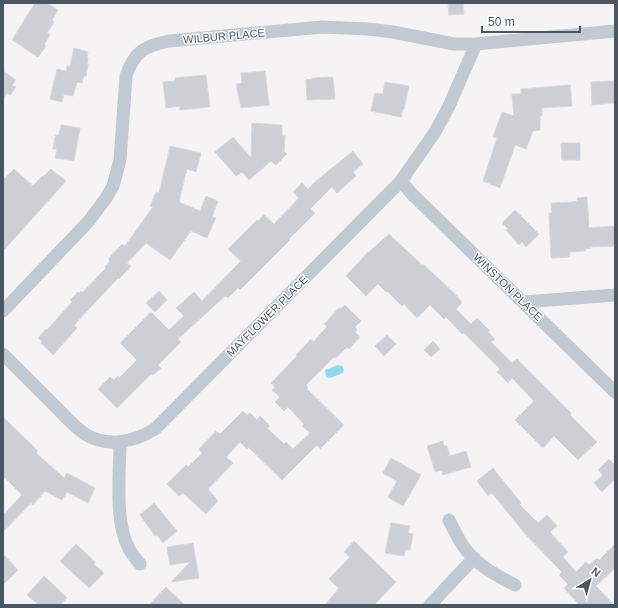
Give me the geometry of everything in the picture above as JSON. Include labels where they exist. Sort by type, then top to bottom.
[{"type":"street","name":"WILBUR PLACE","points":[[3,311],[89,221],[113,186],[120,160],[126,76],[134,58],[147,47],[169,41],[322,28],[387,31],[454,44],[476,44],[615,31]]},
{"type":"street","name":"MAYFLOWER PLACE","points":[[3,354],[85,434],[107,442],[120,442],[130,441],[142,437],[155,429],[166,420],[401,181],[435,132],[446,112],[476,44]]},
{"type":"street","name":"WINSTON PLACE","points":[[401,181],[413,195],[615,392]]},
{"type":"street","points":[[524,302],[615,295]]},
{"type":"street","points":[[120,442],[121,522],[126,544],[140,564]]},
{"type":"street","points":[[449,520],[461,543],[474,558],[489,570],[515,586]]},
{"type":"street","points":[[430,605],[474,558]]},
{"type":"water","points":[[338,365],[342,366],[344,370],[343,373],[330,378],[326,377],[325,370]]},
{"type":"building","points":[[35,3],[47,3],[58,10],[52,20],[54,22],[47,33],[50,35],[44,45],[46,46],[38,57],[12,40]]},
{"type":"building","points":[[448,3],[463,3],[464,14],[449,15]]},
{"type":"building","points":[[74,48],[88,52],[86,76],[84,76],[82,83],[77,82],[73,96],[64,94],[62,102],[50,99],[57,69],[66,71],[67,66],[70,66]]},
{"type":"building","points":[[3,71],[16,80],[12,85],[16,87],[10,95],[7,93],[3,99]]},
{"type":"building","points":[[265,71],[269,105],[241,108],[236,84],[242,83],[241,73]]},
{"type":"building","points":[[206,75],[210,107],[180,110],[180,106],[166,108],[163,82],[175,81],[175,78]]},
{"type":"building","points":[[333,77],[335,99],[307,100],[306,80],[312,78]]},
{"type":"building","points":[[614,81],[615,103],[592,105],[591,82]]},
{"type":"building","points":[[385,82],[409,86],[401,117],[371,111],[375,93],[383,94]]},
{"type":"building","points":[[570,85],[572,106],[542,108],[542,116],[540,116],[540,130],[533,131],[526,149],[515,145],[500,188],[483,181],[497,138],[493,137],[502,112],[514,116],[512,94],[521,94],[521,89]]},
{"type":"building","points":[[252,123],[282,125],[282,136],[285,136],[284,151],[287,154],[276,165],[271,161],[249,180],[242,172],[236,176],[215,152],[233,137],[251,158]]},
{"type":"building","points":[[61,125],[80,128],[74,161],[55,158],[57,149],[53,149],[55,138],[56,135],[59,135]]},
{"type":"building","points":[[561,143],[580,143],[580,160],[562,160]]},
{"type":"building","points":[[170,146],[201,153],[196,172],[187,169],[179,202],[200,211],[206,196],[218,201],[212,217],[216,218],[207,238],[191,231],[170,260],[146,243],[127,263],[131,266],[74,325],[77,328],[53,355],[38,338],[72,302],[70,300],[78,292],[79,293],[81,291],[82,293],[106,268],[105,267],[110,261],[108,259],[122,244],[125,246],[153,207],[150,206],[156,192],[159,193]]},
{"type":"building","points":[[353,151],[363,164],[353,172],[356,176],[337,193],[332,187],[310,209],[315,213],[289,239],[290,240],[240,290],[238,288],[228,298],[225,296],[178,339],[181,342],[158,365],[161,368],[153,375],[151,374],[117,408],[98,389],[110,377],[114,380],[118,376],[119,378],[137,360],[120,343],[151,312],[169,330],[184,316],[176,308],[194,292],[202,301],[241,261],[228,249],[257,220],[258,221],[264,215],[274,224],[299,198],[293,192],[302,183],[308,189]]},
{"type":"building","points":[[14,169],[33,186],[51,169],[66,181],[3,251],[3,180]]},
{"type":"building","points":[[587,197],[589,228],[615,226],[615,246],[591,247],[585,249],[585,251],[570,252],[570,257],[551,258],[549,213],[552,213],[551,203],[572,202],[577,201],[577,198]]},
{"type":"building","points":[[515,210],[539,234],[526,247],[522,242],[519,245],[502,223]]},
{"type":"building","points":[[389,234],[457,296],[462,303],[456,309],[471,324],[477,318],[490,331],[488,332],[495,339],[491,342],[512,363],[517,359],[571,413],[570,415],[597,442],[578,460],[554,436],[543,448],[515,420],[534,401],[512,378],[508,383],[497,372],[500,369],[446,317],[444,319],[430,305],[417,318],[404,304],[402,306],[378,284],[366,296],[346,276],[368,252]]},
{"type":"building","points":[[159,291],[167,300],[155,312],[146,303]]},
{"type":"building","points":[[345,305],[361,321],[355,327],[357,329],[355,332],[360,337],[349,349],[347,347],[336,358],[334,357],[306,385],[308,387],[307,389],[344,425],[320,449],[317,445],[282,480],[248,447],[247,449],[240,442],[226,457],[233,463],[208,489],[218,501],[206,514],[183,493],[179,496],[167,484],[186,465],[188,467],[202,453],[199,449],[216,431],[220,434],[243,411],[247,415],[250,413],[257,420],[260,416],[270,426],[267,428],[284,444],[286,442],[293,449],[310,433],[302,426],[304,424],[288,407],[284,411],[275,402],[280,397],[272,390],[275,387],[271,383],[311,339],[313,342],[327,327],[324,324],[339,308],[340,309]]},
{"type":"building","points":[[387,335],[396,344],[384,356],[375,346]]},
{"type":"building","points":[[433,341],[440,349],[431,357],[424,350]]},
{"type":"building","points":[[3,417],[38,451],[36,453],[64,478],[67,473],[95,488],[88,503],[67,492],[62,500],[45,491],[33,505],[31,503],[3,532],[3,515],[22,495],[3,476]]},
{"type":"building","points":[[443,441],[444,446],[447,446],[450,456],[466,451],[471,467],[443,475],[442,470],[435,472],[427,446]]},
{"type":"building","points":[[391,458],[421,475],[403,506],[388,497],[397,481],[383,473]]},
{"type":"building","points":[[609,459],[615,465],[615,479],[602,492],[594,483],[603,475],[598,470]]},
{"type":"building","points":[[493,468],[521,503],[519,504],[538,523],[547,515],[557,526],[550,532],[568,552],[563,557],[576,572],[586,562],[589,565],[597,558],[599,560],[615,544],[615,568],[596,586],[614,605],[579,605],[564,588],[568,584],[559,575],[562,572],[526,535],[492,493],[488,496],[477,481]]},
{"type":"building","points":[[154,503],[177,531],[163,543],[157,535],[155,536],[140,515]]},
{"type":"building","points":[[391,523],[410,526],[408,533],[413,534],[410,550],[405,550],[404,556],[385,553]]},
{"type":"building","points":[[354,541],[396,582],[374,605],[325,605],[339,588],[329,579],[350,557],[344,552]]},
{"type":"building","points":[[193,543],[199,578],[171,582],[190,562],[170,565],[167,547]]},
{"type":"building","points":[[76,544],[104,573],[89,588],[60,561]]},
{"type":"building","points":[[3,554],[18,570],[3,585]]},
{"type":"building","points":[[44,576],[67,598],[60,605],[39,605],[27,595]]},
{"type":"building","points":[[166,587],[185,605],[149,605]]}]
